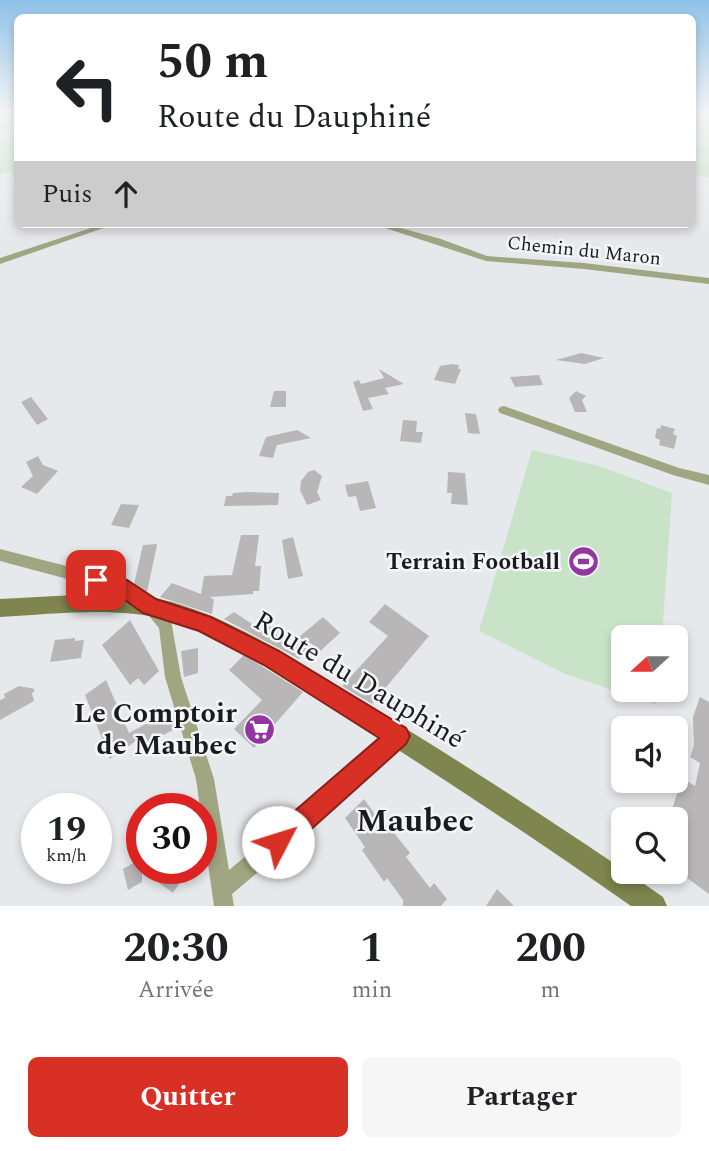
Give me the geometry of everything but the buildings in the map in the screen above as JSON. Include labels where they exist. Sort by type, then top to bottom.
[{"type":"street","points":[[0,261],[99,228]]},
{"type":"street","name":"Chemin du Maron","points":[[392,228],[486,258],[709,281]]},
{"type":"street","points":[[504,410],[677,472],[709,480]]},
{"type":"street","points":[[0,555],[120,586],[150,606],[166,625],[173,677],[205,779],[223,898]]},
{"type":"street","name":"Route du Dauphiné","points":[[0,608],[100,603],[150,606],[204,624],[271,658],[398,736],[654,906]]},
{"type":"street","points":[[223,898],[398,736]]},
{"type":"green space","points":[[0,155],[14,155],[14,170],[0,174]]},
{"type":"green space","points":[[696,155],[709,155],[709,177],[696,176]]},
{"type":"green space","name":"Terrain Football","points":[[532,450],[599,466],[672,493],[663,625],[611,625],[611,690],[565,674],[479,631]]},
{"type":"place","name":"Terrain Football","points":[[583,562]]},
{"type":"place","name":"Le Comptoir de Maubec","points":[[260,729]]},
{"type":"district","name":"Maubec","points":[[415,821]]},
{"type":"route","points":[[96,580],[120,586],[150,606],[204,624],[271,658],[398,736],[278,842]]}]
